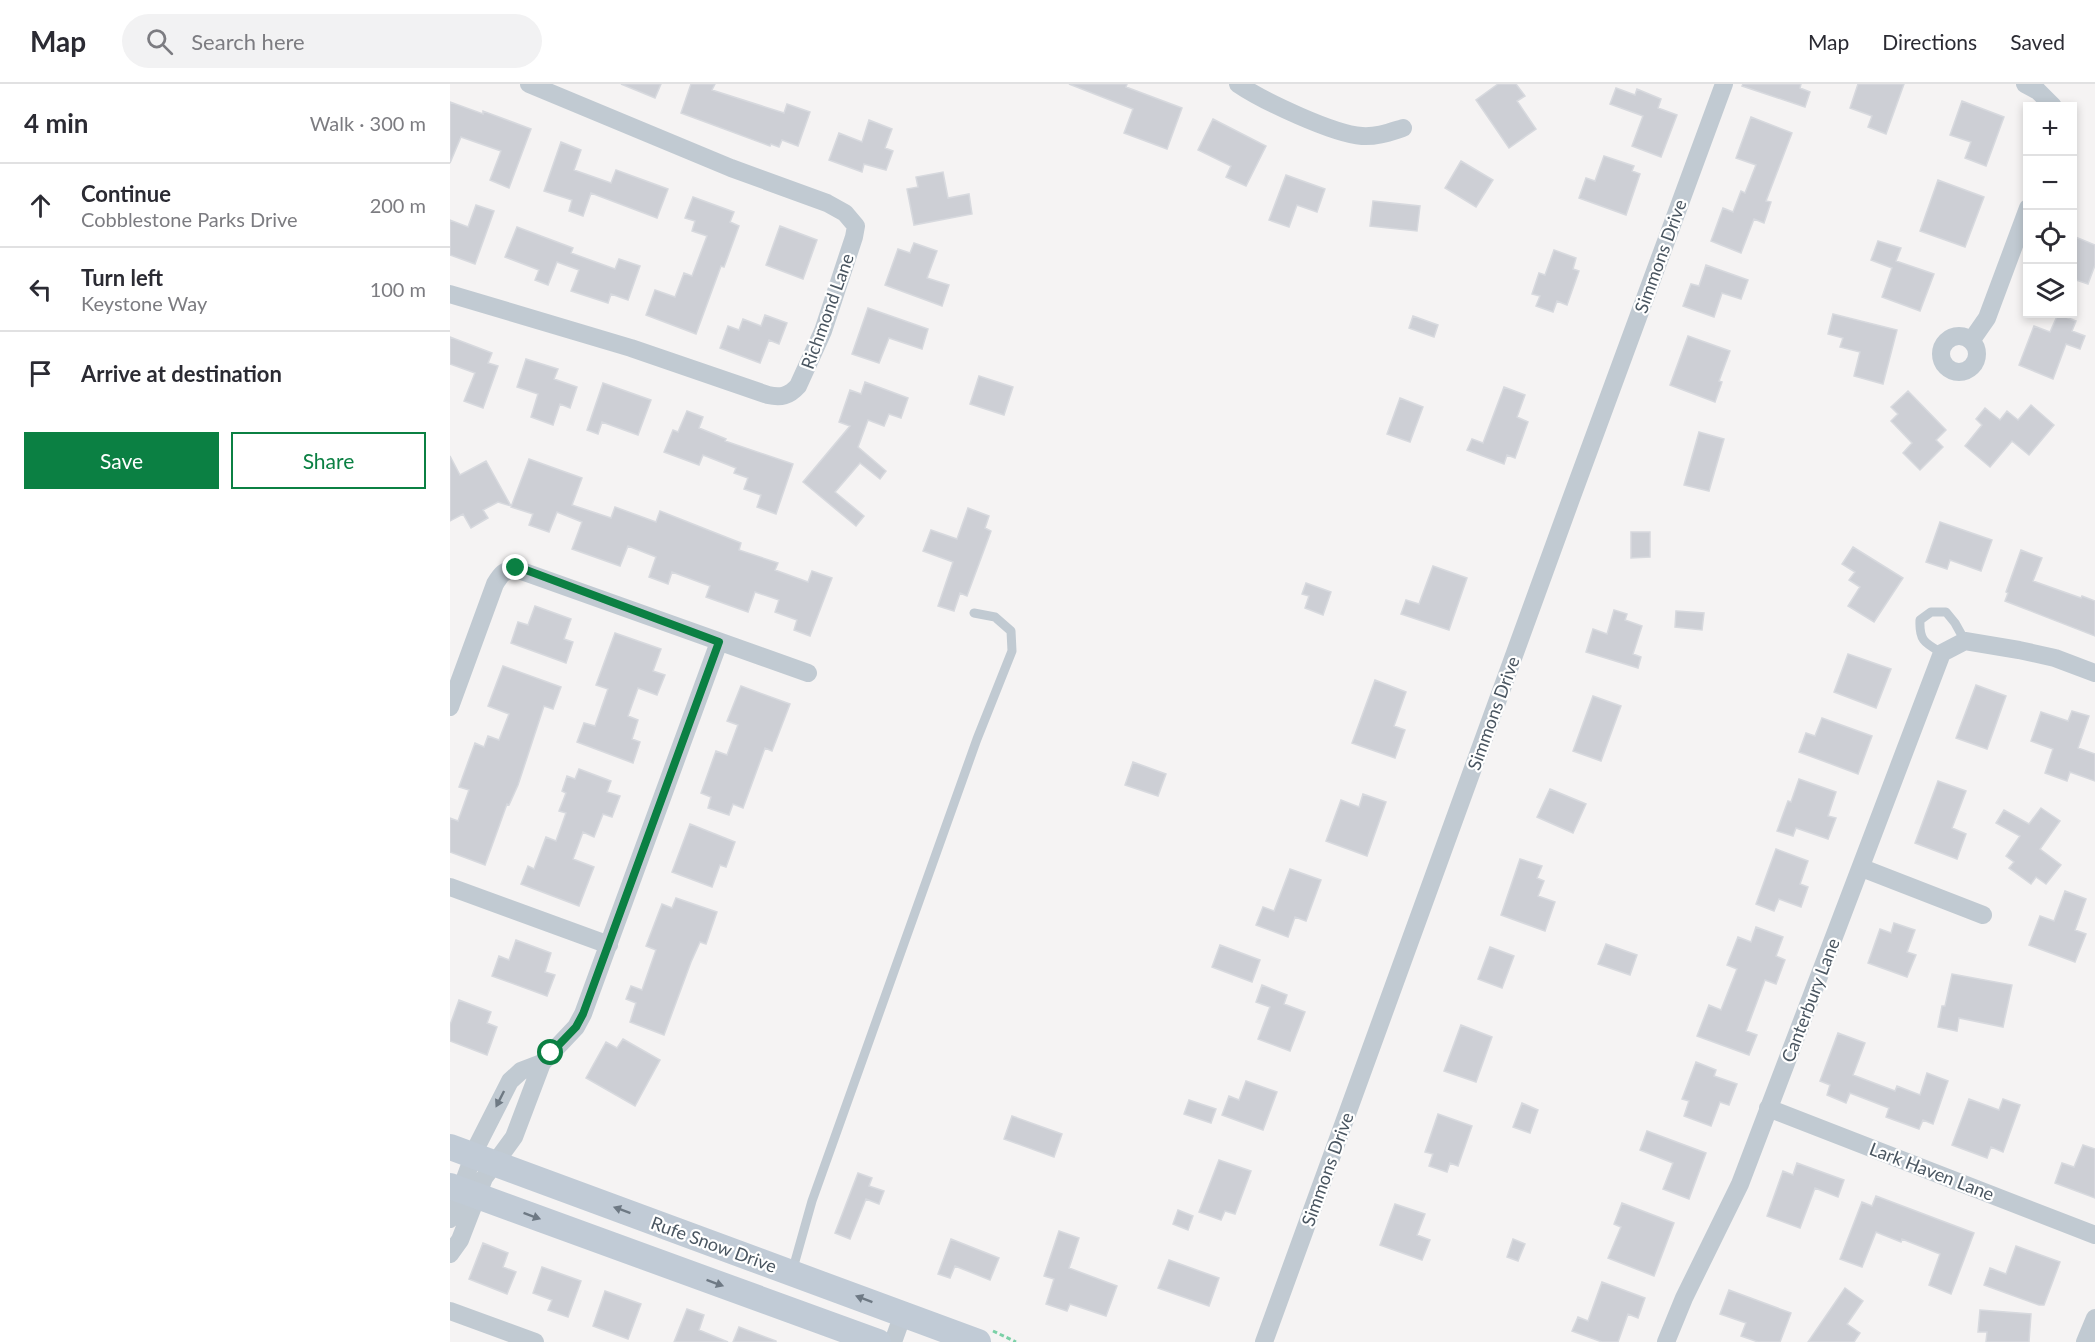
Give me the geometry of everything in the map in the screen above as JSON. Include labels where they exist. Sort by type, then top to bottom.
[{"type":"main road","name":"Rufe Snow Drive","points":[[469,1173],[792,1272],[978,1342]]},
{"type":"main road","name":"Rufe Snow Drive","points":[[469,1173],[878,1342]]},
{"type":"street","name":"Richmond Lane","points":[[450,294],[631,348],[781,398],[792,393],[798,386],[823,332],[854,237],[856,226],[845,213],[827,203],[731,168],[529,84]]},
{"type":"street","points":[[1238,84],[1267,101],[1338,131],[1362,136],[1381,135],[1403,128]]},
{"type":"street","name":"Simmons Drive","points":[[1264,1342],[1724,84]]},
{"type":"street","points":[[2025,84],[2038,90],[2049,102]]},
{"type":"street","points":[[1971,341],[1987,318],[2027,210]]},
{"type":"street","points":[[450,707],[495,584],[501,574],[516,568],[808,673]]},
{"type":"street","points":[[1942,653],[1965,641],[2055,658],[2095,673]]},
{"type":"street","points":[[450,1254],[460,1240],[469,1173],[514,1137],[542,1063],[576,1027],[583,1014],[719,642]]},
{"type":"street","name":"Canterbury Lane","points":[[1666,1342],[1683,1298],[1740,1184],[1942,653]]},
{"type":"street","points":[[1862,868],[1983,915]]},
{"type":"street","points":[[450,887],[609,945]]},
{"type":"street","points":[[450,1218],[510,1081],[521,1071],[542,1063]]},
{"type":"street","name":"Lark Haven Lane","points":[[1768,1108],[2095,1235]]},
{"type":"street","points":[[450,1311],[535,1342]]},
{"type":"street","points":[[893,1342],[903,1314]]},
{"type":"street","points":[[2085,1342],[2095,1318]]},
{"type":"lane","points":[[1942,653],[1925,644],[1919,633],[1920,620],[1931,612],[1946,612],[1965,641]]},
{"type":"lane","points":[[792,1272],[812,1201],[977,739],[1012,651],[1011,631],[995,617],[974,613]]},
{"type":"building","points":[[621,84],[661,84],[655,98]]},
{"type":"building","points":[[691,84],[715,84],[712,90],[784,113],[787,104],[810,112],[798,146],[782,140],[779,147],[771,144],[770,146],[681,113]]},
{"type":"building","points":[[1069,84],[1127,84],[1126,87],[1182,108],[1167,149],[1124,133],[1133,109]]},
{"type":"building","points":[[1498,84],[1516,84],[1525,96],[1517,101],[1536,129],[1509,148],[1476,100]]},
{"type":"building","points":[[1743,84],[1801,84],[1800,88],[1810,92],[1805,107],[1742,86]]},
{"type":"building","points":[[1858,84],[1904,84],[1886,134],[1868,127],[1872,116],[1850,108]]},
{"type":"building","points":[[1616,88],[1635,95],[1637,89],[1661,99],[1658,108],[1677,115],[1661,157],[1632,146],[1643,116],[1610,104]]},
{"type":"building","points":[[1962,101],[2004,117],[1986,166],[1965,158],[1971,142],[1950,135]]},
{"type":"building","points":[[450,102],[483,114],[483,111],[531,129],[509,188],[490,180],[501,151],[461,137],[450,163]]},
{"type":"building","points":[[1751,117],[1792,133],[1766,201],[1771,202],[1764,223],[1754,219],[1741,253],[1711,241],[1723,208],[1733,212],[1741,191],[1745,193],[1756,165],[1736,158]]},
{"type":"building","points":[[1213,119],[1266,146],[1246,186],[1226,177],[1231,166],[1198,150]]},
{"type":"building","points":[[869,120],[892,129],[885,148],[893,151],[886,170],[864,164],[862,172],[829,160],[839,133],[862,142]]},
{"type":"building","points":[[561,142],[581,150],[574,170],[611,183],[616,170],[668,189],[657,218],[591,193],[583,216],[569,211],[572,200],[544,191]]},
{"type":"building","points":[[1604,156],[1634,166],[1632,171],[1640,174],[1626,215],[1579,198],[1586,178],[1595,181]]},
{"type":"building","points":[[1461,161],[1493,180],[1476,207],[1445,188]]},
{"type":"building","points":[[943,172],[948,198],[969,194],[972,214],[914,225],[907,189],[918,187],[916,177]]},
{"type":"building","points":[[1286,175],[1325,189],[1317,212],[1297,205],[1289,227],[1269,220]]},
{"type":"building","points":[[1938,180],[1984,197],[1965,247],[1920,231]]},
{"type":"building","points":[[693,197],[734,212],[730,222],[739,226],[724,267],[721,266],[696,334],[646,315],[655,290],[675,297],[684,273],[692,276],[707,236],[692,231],[695,221],[685,218]]},
{"type":"building","points":[[1373,201],[1420,206],[1417,231],[1370,226]]},
{"type":"building","points":[[476,205],[494,211],[475,264],[450,255],[450,220],[468,227]]},
{"type":"building","points":[[780,226],[817,240],[803,279],[766,265]]},
{"type":"building","points":[[517,227],[573,248],[571,253],[615,269],[619,259],[640,266],[628,300],[611,294],[608,303],[571,291],[579,270],[557,262],[548,285],[535,280],[539,270],[505,257]]},
{"type":"building","points":[[2077,238],[2095,245],[2095,265],[2088,284],[2077,280]]},
{"type":"building","points":[[1878,241],[1901,248],[1896,261],[1934,274],[1920,311],[1882,297],[1892,268],[1871,260]]},
{"type":"building","points":[[914,243],[937,251],[927,278],[949,285],[942,306],[885,285],[898,249],[910,253]]},
{"type":"building","points":[[1554,250],[1576,258],[1573,269],[1579,271],[1567,305],[1557,301],[1553,312],[1536,306],[1540,296],[1532,294],[1539,273],[1545,275]]},
{"type":"building","points":[[1706,265],[1748,280],[1741,299],[1722,293],[1714,317],[1683,306],[1691,284],[1699,286]]},
{"type":"building","points":[[868,308],[928,329],[922,349],[889,338],[879,363],[852,354]]},
{"type":"building","points":[[1833,314],[1897,330],[1883,384],[1854,376],[1860,352],[1840,347],[1843,338],[1828,334]]},
{"type":"building","points":[[765,315],[787,323],[779,344],[769,340],[760,363],[720,348],[728,326],[739,330],[743,319],[761,326]]},
{"type":"building","points":[[1413,316],[1438,325],[1434,337],[1409,328]]},
{"type":"building","points":[[2056,318],[2068,318],[2076,321],[2072,331],[2085,336],[2080,349],[2066,344],[2053,379],[2019,365],[2034,326],[2050,332]]},
{"type":"building","points":[[1688,336],[1730,351],[1719,381],[1722,382],[1715,402],[1670,385]]},
{"type":"building","points":[[450,337],[492,353],[488,363],[498,366],[483,408],[464,401],[475,373],[450,364]]},
{"type":"building","points":[[526,359],[558,369],[554,379],[577,387],[570,408],[560,404],[553,425],[531,417],[538,394],[517,387]]},
{"type":"building","points":[[979,376],[1013,387],[1004,415],[970,404]]},
{"type":"building","points":[[865,382],[908,398],[901,418],[889,414],[884,426],[868,420],[858,447],[886,471],[880,479],[860,463],[835,492],[864,516],[856,526],[803,482],[850,426],[839,422],[850,390],[861,394]]},
{"type":"building","points":[[603,383],[651,400],[638,435],[602,422],[598,434],[587,430]]},
{"type":"building","points":[[1504,387],[1525,395],[1517,417],[1528,422],[1515,458],[1507,455],[1504,464],[1467,450],[1472,439],[1483,443]]},
{"type":"building","points":[[1908,391],[1946,430],[1936,440],[1943,447],[1920,470],[1903,453],[1912,443],[1891,421],[1898,414],[1891,407]]},
{"type":"building","points":[[1400,398],[1423,407],[1410,442],[1387,434]]},
{"type":"building","points":[[2031,405],[2054,425],[2029,455],[2012,441],[1990,467],[1965,446],[1982,425],[1976,419],[1985,408],[2000,420],[2007,411],[2018,420]]},
{"type":"building","points":[[687,411],[703,417],[699,428],[726,439],[725,441],[793,464],[776,514],[757,507],[761,495],[744,489],[748,478],[734,473],[736,468],[703,455],[699,465],[664,452],[673,430],[678,432]]},
{"type":"building","points":[[1699,432],[1724,439],[1709,491],[1684,485]]},
{"type":"building","points":[[450,456],[460,475],[486,461],[511,506],[498,502],[483,510],[488,518],[471,528],[463,514],[450,521]]},
{"type":"building","points":[[529,459],[582,478],[572,505],[611,518],[615,507],[656,522],[660,511],[741,543],[739,550],[778,563],[775,570],[808,582],[812,571],[832,578],[810,636],[794,630],[797,620],[775,612],[779,600],[755,592],[748,612],[706,597],[710,586],[672,572],[668,584],[649,577],[656,557],[628,546],[620,566],[572,549],[582,522],[557,512],[549,532],[529,525],[533,514],[511,507]]},
{"type":"building","points":[[968,508],[989,516],[985,528],[991,531],[967,596],[960,593],[954,611],[938,606],[953,562],[923,551],[931,530],[957,539]]},
{"type":"building","points":[[1940,522],[1992,540],[1981,571],[1950,560],[1947,569],[1926,562]]},
{"type":"building","points":[[1631,532],[1650,532],[1650,557],[1631,558]]},
{"type":"building","points":[[1853,547],[1903,578],[1874,622],[1848,606],[1860,587],[1849,580],[1855,572],[1842,564]]},
{"type":"building","points":[[2021,550],[2042,558],[2033,581],[2095,601],[2095,636],[2005,601]]},
{"type":"building","points":[[1433,566],[1467,578],[1449,630],[1401,614],[1406,600],[1419,604]]},
{"type":"building","points":[[1306,583],[1331,592],[1323,615],[1305,608],[1309,596],[1302,594]]},
{"type":"building","points":[[535,606],[571,619],[564,639],[573,642],[566,663],[511,643],[518,622],[528,625]]},
{"type":"building","points":[[1614,610],[1627,614],[1625,620],[1642,626],[1633,654],[1641,657],[1638,668],[1586,652],[1593,629],[1607,634]]},
{"type":"building","points":[[1676,611],[1704,613],[1702,630],[1675,627]]},
{"type":"building","points":[[615,633],[661,649],[653,671],[665,675],[657,695],[638,688],[628,716],[638,720],[632,739],[640,742],[633,763],[577,742],[584,723],[595,726],[608,689],[596,685]]},
{"type":"building","points":[[1848,654],[1891,669],[1876,708],[1834,692]]},
{"type":"building","points":[[503,666],[561,687],[553,709],[544,706],[518,785],[509,805],[507,804],[485,865],[450,852],[450,818],[458,821],[469,790],[459,787],[475,743],[484,747],[488,736],[499,740],[509,714],[488,706]]},
{"type":"building","points":[[1375,680],[1406,692],[1394,726],[1405,730],[1395,758],[1352,743]]},
{"type":"building","points":[[1976,685],[2006,696],[1987,749],[1956,738]]},
{"type":"building","points":[[741,686],[790,704],[772,751],[765,748],[743,808],[733,804],[729,815],[708,808],[711,797],[701,793],[716,751],[727,755],[738,725],[727,721]]},
{"type":"building","points":[[1593,696],[1621,706],[1601,761],[1573,751]]},
{"type":"building","points":[[2072,711],[2089,716],[2078,748],[2095,754],[2095,781],[2070,772],[2067,781],[2045,773],[2053,749],[2031,741],[2041,712],[2068,721]]},
{"type":"building","points":[[1822,718],[1872,736],[1858,774],[1799,752],[1806,733],[1815,736]]},
{"type":"building","points":[[1133,762],[1166,774],[1158,796],[1125,785]]},
{"type":"building","points":[[579,769],[611,781],[607,792],[620,796],[612,817],[603,814],[594,837],[583,832],[573,859],[594,867],[579,906],[521,884],[528,866],[534,869],[546,837],[556,841],[566,813],[559,811],[566,793],[562,791],[567,776],[575,779]]},
{"type":"building","points":[[1799,779],[1836,792],[1828,816],[1836,818],[1828,839],[1796,828],[1793,836],[1777,831]]},
{"type":"building","points":[[1938,781],[1966,791],[1952,828],[1966,834],[1957,859],[1915,843]]},
{"type":"building","points":[[1550,789],[1586,804],[1573,833],[1537,817]]},
{"type":"building","points":[[1363,794],[1386,802],[1367,856],[1326,841],[1341,800],[1359,807]]},
{"type":"building","points":[[2041,808],[2060,821],[2040,849],[2061,865],[2046,884],[2036,877],[2031,884],[2009,868],[2014,862],[2006,856],[2020,836],[1996,823],[2004,810],[2029,824]]},
{"type":"building","points":[[690,824],[735,842],[726,867],[720,865],[712,887],[672,872]]},
{"type":"building","points":[[1776,849],[1808,861],[1800,884],[1808,887],[1801,907],[1779,899],[1774,911],[1756,904]]},
{"type":"building","points":[[1520,859],[1542,866],[1537,878],[1544,881],[1538,896],[1555,902],[1545,931],[1501,915]]},
{"type":"building","points":[[1290,869],[1321,880],[1306,921],[1295,917],[1288,937],[1256,925],[1263,907],[1274,911]]},
{"type":"building","points":[[2065,891],[2086,899],[2075,930],[2086,934],[2075,962],[2029,945],[2040,916],[2054,921]]},
{"type":"building","points":[[676,898],[717,912],[706,944],[700,942],[691,962],[664,1035],[630,1022],[636,1003],[626,999],[631,986],[642,990],[656,950],[646,946],[662,904],[672,908]]},
{"type":"building","points":[[1894,923],[1915,930],[1907,952],[1916,955],[1907,977],[1868,963],[1880,929],[1891,933]]},
{"type":"building","points":[[1756,927],[1783,937],[1776,956],[1785,960],[1776,984],[1765,980],[1746,1031],[1757,1035],[1749,1055],[1697,1036],[1709,1005],[1721,1010],[1737,969],[1727,965],[1738,937],[1751,942]]},
{"type":"building","points":[[516,940],[551,953],[545,972],[555,975],[547,996],[492,976],[499,956],[509,960]]},
{"type":"building","points":[[1606,944],[1637,955],[1630,975],[1598,964]]},
{"type":"building","points":[[1220,945],[1260,960],[1252,982],[1212,967]]},
{"type":"building","points":[[1490,947],[1514,956],[1502,988],[1478,979]]},
{"type":"building","points":[[1952,974],[2012,985],[2003,1027],[1959,1018],[1957,1031],[1938,1027]]},
{"type":"building","points":[[1262,985],[1287,995],[1284,1004],[1305,1012],[1290,1051],[1258,1039],[1270,1007],[1256,1002]]},
{"type":"building","points":[[459,1000],[491,1012],[487,1023],[497,1027],[487,1055],[450,1041],[450,1025]]},
{"type":"building","points":[[1461,1025],[1492,1037],[1476,1082],[1444,1071]]},
{"type":"building","points":[[1838,1033],[1865,1043],[1853,1075],[1895,1091],[1897,1086],[1920,1095],[1927,1073],[1948,1081],[1933,1124],[1923,1120],[1919,1129],[1886,1117],[1889,1108],[1850,1093],[1846,1103],[1827,1095],[1830,1085],[1820,1081]]},
{"type":"building","points":[[623,1039],[660,1060],[635,1106],[586,1078],[606,1042],[617,1048]]},
{"type":"building","points":[[1696,1062],[1716,1070],[1714,1076],[1737,1084],[1729,1105],[1720,1102],[1711,1126],[1684,1116],[1689,1101],[1682,1099]]},
{"type":"building","points":[[1246,1081],[1277,1092],[1263,1130],[1222,1115],[1229,1096],[1239,1100]]},
{"type":"building","points":[[1969,1099],[1999,1110],[2003,1099],[2020,1105],[2003,1152],[1991,1147],[1987,1158],[1952,1145]]},
{"type":"building","points":[[1189,1100],[1216,1109],[1211,1123],[1184,1114]]},
{"type":"building","points":[[1522,1103],[1538,1110],[1530,1133],[1513,1127]]},
{"type":"building","points":[[1438,1114],[1472,1126],[1458,1166],[1450,1163],[1447,1172],[1429,1166],[1433,1154],[1425,1152]]},
{"type":"building","points":[[1012,1116],[1062,1134],[1054,1157],[1004,1139]]},
{"type":"building","points":[[1647,1131],[1706,1153],[1689,1199],[1663,1189],[1673,1163],[1640,1150]]},
{"type":"building","points":[[2083,1145],[2095,1149],[2095,1198],[2055,1183],[2062,1163],[2074,1167]]},
{"type":"building","points":[[1219,1160],[1251,1171],[1235,1214],[1225,1211],[1221,1220],[1199,1212]]},
{"type":"building","points":[[1797,1163],[1844,1180],[1838,1197],[1815,1188],[1800,1228],[1767,1216],[1783,1171],[1793,1175]]},
{"type":"building","points":[[858,1173],[872,1178],[869,1186],[884,1191],[879,1204],[866,1199],[850,1239],[835,1233]]},
{"type":"building","points":[[1876,1196],[1974,1233],[1951,1294],[1929,1285],[1940,1254],[1902,1239],[1901,1242],[1876,1232],[1862,1267],[1840,1259],[1862,1202],[1872,1206]]},
{"type":"building","points":[[1622,1203],[1674,1223],[1654,1276],[1608,1258],[1621,1227],[1614,1224]]},
{"type":"building","points":[[1395,1204],[1425,1214],[1417,1235],[1430,1240],[1422,1260],[1380,1245]]},
{"type":"building","points":[[1178,1210],[1193,1216],[1188,1230],[1173,1224]]},
{"type":"building","points":[[1059,1231],[1079,1238],[1069,1268],[1117,1286],[1106,1316],[1070,1304],[1067,1311],[1046,1304],[1054,1279],[1044,1276]]},
{"type":"building","points":[[951,1239],[999,1258],[990,1280],[955,1266],[950,1278],[938,1274]]},
{"type":"building","points":[[1513,1239],[1525,1244],[1518,1261],[1507,1257]]},
{"type":"building","points":[[483,1243],[508,1253],[503,1267],[516,1272],[507,1294],[469,1279]]},
{"type":"building","points":[[2016,1246],[2060,1262],[2044,1305],[1984,1285],[1990,1268],[2006,1274]]},
{"type":"building","points":[[1169,1260],[1219,1278],[1209,1306],[1158,1288]]},
{"type":"building","points":[[542,1267],[581,1281],[568,1317],[548,1310],[552,1300],[533,1293]]},
{"type":"building","points":[[1602,1282],[1645,1298],[1638,1318],[1628,1314],[1618,1342],[1602,1342],[1572,1331],[1578,1317],[1588,1321]]},
{"type":"building","points":[[1845,1288],[1863,1301],[1847,1324],[1860,1333],[1854,1342],[1808,1342]]},
{"type":"building","points":[[1729,1290],[1791,1313],[1780,1342],[1758,1342],[1741,1336],[1746,1323],[1720,1314]]},
{"type":"building","points":[[605,1291],[641,1304],[628,1339],[593,1326]]},
{"type":"building","points":[[687,1309],[704,1315],[699,1330],[728,1342],[674,1342]]},
{"type":"building","points":[[1980,1310],[2031,1314],[2029,1342],[1986,1342],[1987,1332],[1978,1332]]},
{"type":"building","points":[[739,1327],[776,1341],[776,1342],[733,1342]]},
{"type":"route","points":[[516,568],[719,642],[583,1014],[576,1027],[551,1053]]}]
